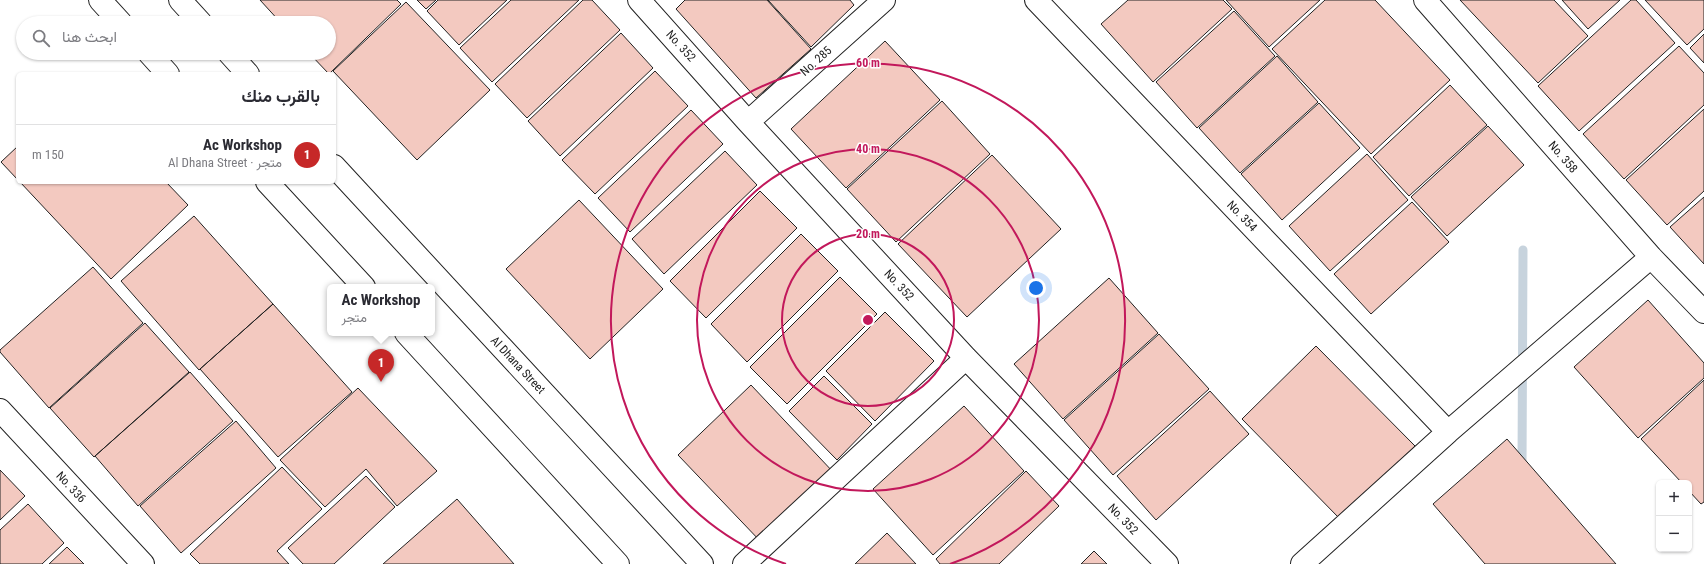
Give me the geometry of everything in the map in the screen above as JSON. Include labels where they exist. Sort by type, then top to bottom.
[{"type":"street","points":[[100,0],[115,16]]},
{"type":"street","points":[[180,0],[195,16]]},
{"type":"street","name":"No. 352","points":[[639,0],[748,122],[966,358],[1167,564]]},
{"type":"street","name":"No. 285","points":[[748,122],[884,0]]},
{"type":"street","name":"No. 354","points":[[1036,0],[1448,432]]},
{"type":"street","name":"No. 358","points":[[1425,0],[1651,257],[1704,312]]},
{"type":"street","points":[[155,60],[166,72]]},
{"type":"street","points":[[235,60],[246,72]]},
{"type":"street","name":"Al Dhana Street","points":[[336,168],[702,564]]},
{"type":"street","points":[[269,184],[361,284]]},
{"type":"street","points":[[1302,564],[1448,432],[1651,257]]},
{"type":"street","points":[[409,336],[618,564]]},
{"type":"street","points":[[744,564],[966,358]]},
{"type":"street","name":"No. 336","points":[[0,410],[143,564]]},
{"type":"building","points":[[260,0],[397,0],[401,4],[331,72],[327,72],[316,60],[336,60],[336,16],[275,16]]},
{"type":"building","points":[[417,0],[436,0],[426,9]]},
{"type":"building","points":[[438,0],[507,0],[459,45],[427,11]]},
{"type":"building","points":[[511,0],[579,0],[492,82],[460,48]]},
{"type":"building","points":[[583,0],[592,0],[620,30],[527,118],[495,84]]},
{"type":"building","points":[[685,0],[767,0],[811,49],[756,98],[676,9]]},
{"type":"building","points":[[768,0],[850,0],[854,5],[811,47]]},
{"type":"building","points":[[1128,0],[1223,0],[1232,9],[1153,82],[1101,24]]},
{"type":"building","points":[[1226,0],[1320,0],[1269,47]]},
{"type":"building","points":[[1325,0],[1375,0],[1450,80],[1371,154],[1272,49]]},
{"type":"building","points":[[1460,0],[1554,0],[1588,36],[1538,83]]},
{"type":"building","points":[[1562,0],[1620,0],[1588,29]]},
{"type":"building","points":[[1631,0],[1636,0],[1675,43],[1579,131],[1538,86]]},
{"type":"building","points":[[1645,0],[1704,0],[1704,29],[1687,45]]},
{"type":"building","points":[[406,2],[490,90],[417,160],[336,74],[336,72],[333,71]]},
{"type":"building","points":[[1234,11],[1275,56],[1197,128],[1156,82]]},
{"type":"building","points":[[621,33],[653,68],[560,156],[528,121]]},
{"type":"building","points":[[1704,34],[1704,63],[1690,48]]},
{"type":"building","points":[[885,41],[940,100],[846,188],[791,129]]},
{"type":"building","points":[[1679,46],[1704,73],[1704,105],[1624,179],[1583,134]]},
{"type":"building","points":[[1277,56],[1318,102],[1240,173],[1199,128]]},
{"type":"building","points":[[655,71],[688,106],[595,194],[562,160]]},
{"type":"building","points":[[1450,85],[1487,125],[1409,196],[1373,157]]},
{"type":"building","points":[[942,101],[990,154],[896,242],[847,189]]},
{"type":"building","points":[[1319,103],[1360,148],[1282,220],[1241,174]]},
{"type":"building","points":[[1704,109],[1704,191],[1667,225],[1626,180]]},
{"type":"building","points":[[691,110],[723,144],[630,232],[598,198]]},
{"type":"building","points":[[1488,126],[1524,165],[1447,236],[1411,197]]},
{"type":"building","points":[[16,148],[16,178],[1,162]]},
{"type":"building","points":[[725,151],[757,185],[664,274],[632,239]]},
{"type":"building","points":[[1367,154],[1408,200],[1330,271],[1289,226]]},
{"type":"building","points":[[992,155],[1061,229],[967,317],[898,244]]},
{"type":"building","points":[[22,184],[168,184],[188,205],[111,279]]},
{"type":"building","points":[[760,191],[797,228],[706,318],[670,281]]},
{"type":"building","points":[[1704,197],[1704,264],[1670,227]]},
{"type":"building","points":[[579,200],[663,289],[590,359],[506,269]]},
{"type":"building","points":[[1412,202],[1449,242],[1371,314],[1334,274]]},
{"type":"building","points":[[194,216],[273,304],[199,370],[121,281]]},
{"type":"building","points":[[801,234],[838,271],[747,362],[711,324]]},
{"type":"building","points":[[93,267],[143,323],[49,408],[0,352],[0,350]]},
{"type":"building","points":[[840,277],[877,314],[787,404],[750,367]]},
{"type":"building","points":[[1109,278],[1158,333],[1063,419],[1014,364]]},
{"type":"building","points":[[1648,300],[1704,363],[1704,378],[1638,438],[1574,367]]},
{"type":"building","points":[[273,304],[352,392],[278,457],[200,369]]},
{"type":"building","points":[[885,312],[934,361],[875,421],[826,371]]},
{"type":"building","points":[[145,323],[189,372],[94,457],[50,408]]},
{"type":"building","points":[[1159,334],[1209,389],[1113,475],[1064,420]]},
{"type":"building","points":[[1316,346],[1415,446],[1340,519],[1242,419]]},
{"type":"building","points":[[190,372],[233,421],[138,506],[95,456]]},
{"type":"building","points":[[824,376],[872,424],[837,460],[789,411]]},
{"type":"building","points":[[1704,380],[1704,502],[1701,504],[1692,494],[1692,480],[1679,480],[1641,439]]},
{"type":"building","points":[[751,385],[835,474],[762,543],[678,455]]},
{"type":"building","points":[[358,388],[437,471],[397,506],[366,469],[325,507],[280,460]]},
{"type":"building","points":[[1210,391],[1249,434],[1156,520],[1117,476]]},
{"type":"building","points":[[964,406],[1024,471],[933,555],[873,489]]},
{"type":"building","points":[[236,421],[276,468],[181,553],[140,506]]},
{"type":"building","points":[[1507,439],[1616,564],[1485,564],[1433,504]]},
{"type":"building","points":[[282,467],[322,509],[277,551],[289,564],[200,564],[190,554]]},
{"type":"building","points":[[0,470],[25,496],[0,520]]},
{"type":"building","points":[[1026,471],[1059,506],[999,564],[940,564],[936,559]]},
{"type":"building","points":[[366,476],[395,507],[334,564],[303,564],[288,548]]},
{"type":"building","points":[[457,499],[514,564],[383,564]]},
{"type":"building","points":[[28,504],[64,543],[42,564],[0,564],[0,530]]},
{"type":"building","points":[[887,533],[916,564],[855,564]]},
{"type":"building","points":[[67,547],[84,564],[49,564]]},
{"type":"building","points":[[1094,551],[1107,564],[1081,564]]},
{"type":"waterway","points":[[1522,468],[1523,250]]},
{"type":"place","name":"Ac Workshop","points":[[381,382]]}]
